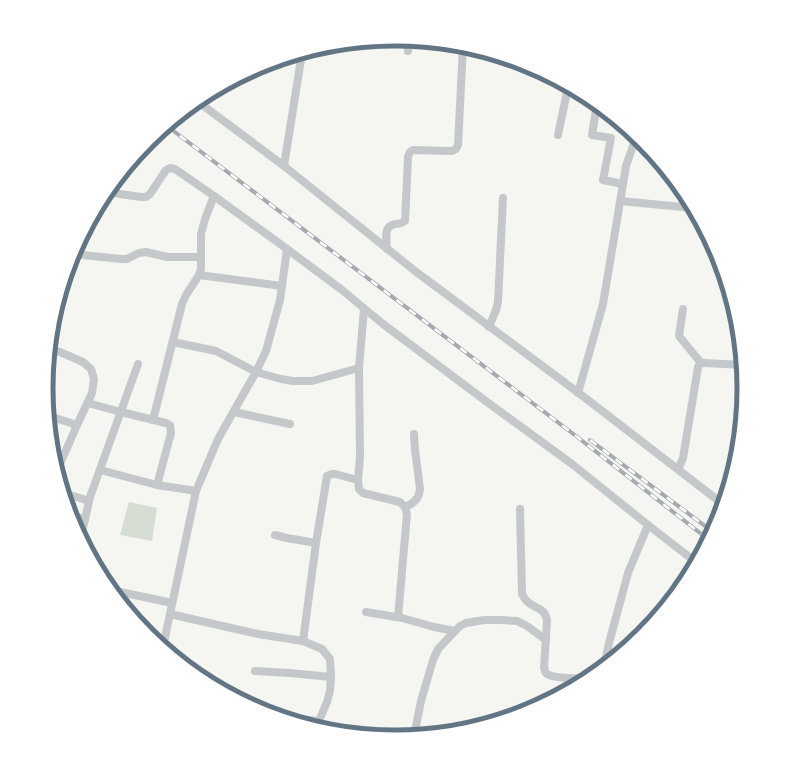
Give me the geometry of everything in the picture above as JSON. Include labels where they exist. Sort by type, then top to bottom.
[{"type":"street","points":[[408,47],[408,51]]},
{"type":"street","points":[[386,249],[386,231],[388,227],[402,224],[405,221],[408,157],[410,152],[413,150],[452,151],[456,149],[458,145],[463,53]]},
{"type":"street","points":[[284,166],[301,60]]},
{"type":"street","points":[[558,135],[567,92]]},
{"type":"street","points":[[203,105],[284,166],[386,249],[719,501]]},
{"type":"street","points":[[596,111],[592,135],[610,138],[603,180],[623,184]]},
{"type":"street","points":[[578,393],[603,304],[626,166],[634,143]]},
{"type":"street","points":[[114,193],[146,197],[150,194],[166,170],[170,168],[175,169],[342,290],[383,324],[572,464],[692,559]]},
{"type":"street","points":[[153,420],[182,304],[199,275],[201,234],[214,196]]},
{"type":"street","points":[[489,327],[498,302],[503,198]]},
{"type":"street","points":[[620,201],[686,207]]},
{"type":"street","points":[[164,641],[196,491],[218,439],[256,372],[266,351],[280,300],[287,249]]},
{"type":"street","points":[[80,255],[127,259],[139,253],[146,252],[167,257],[201,257]]},
{"type":"street","points":[[199,275],[282,286]]},
{"type":"street","points":[[364,309],[359,368],[360,457],[358,480],[359,489],[363,493],[400,502],[405,507],[407,514],[398,617]]},
{"type":"street","points":[[682,309],[679,336],[701,363],[737,365]]},
{"type":"street","points":[[173,342],[216,351],[256,372],[293,381],[312,381],[359,368]]},
{"type":"street","points":[[55,351],[83,362],[91,369],[94,379],[92,393],[61,461]]},
{"type":"street","points":[[678,469],[683,458],[698,367],[701,363]]},
{"type":"street","points":[[83,528],[89,501],[138,364]]},
{"type":"street","points":[[88,402],[170,425],[171,433],[157,485]]},
{"type":"street","points":[[234,412],[290,424]]},
{"type":"street","points":[[55,418],[77,425]]},
{"type":"street","points":[[405,507],[417,500],[420,489],[414,434]]},
{"type":"street","points":[[100,470],[157,485],[196,491]]},
{"type":"street","points":[[303,641],[316,543],[327,476],[335,474],[358,480]]},
{"type":"street","points":[[70,496],[89,501]]},
{"type":"street","points":[[520,509],[522,594],[531,605],[542,610],[546,616],[545,673],[549,676],[578,678]]},
{"type":"street","points":[[78,517],[85,519]]},
{"type":"street","points":[[605,659],[608,643],[628,573],[648,525]]},
{"type":"street","points":[[275,535],[316,543]]},
{"type":"street","points":[[120,592],[172,603]]},
{"type":"street","points":[[366,612],[398,617],[455,631]]},
{"type":"street","points":[[170,614],[258,634],[303,641],[322,649],[330,659],[331,677],[330,691],[320,722]]},
{"type":"street","points":[[415,730],[421,701],[433,660],[438,650],[455,631],[466,623],[484,620],[517,621],[527,626],[546,640]]},
{"type":"street","points":[[255,671],[331,677]]},
{"type":"shaded area","points":[[129,502],[157,508],[152,541],[120,535]]},
{"type":"railway","points":[[172,130],[576,436],[705,537]]},
{"type":"railway","points":[[590,440],[708,528]]}]
